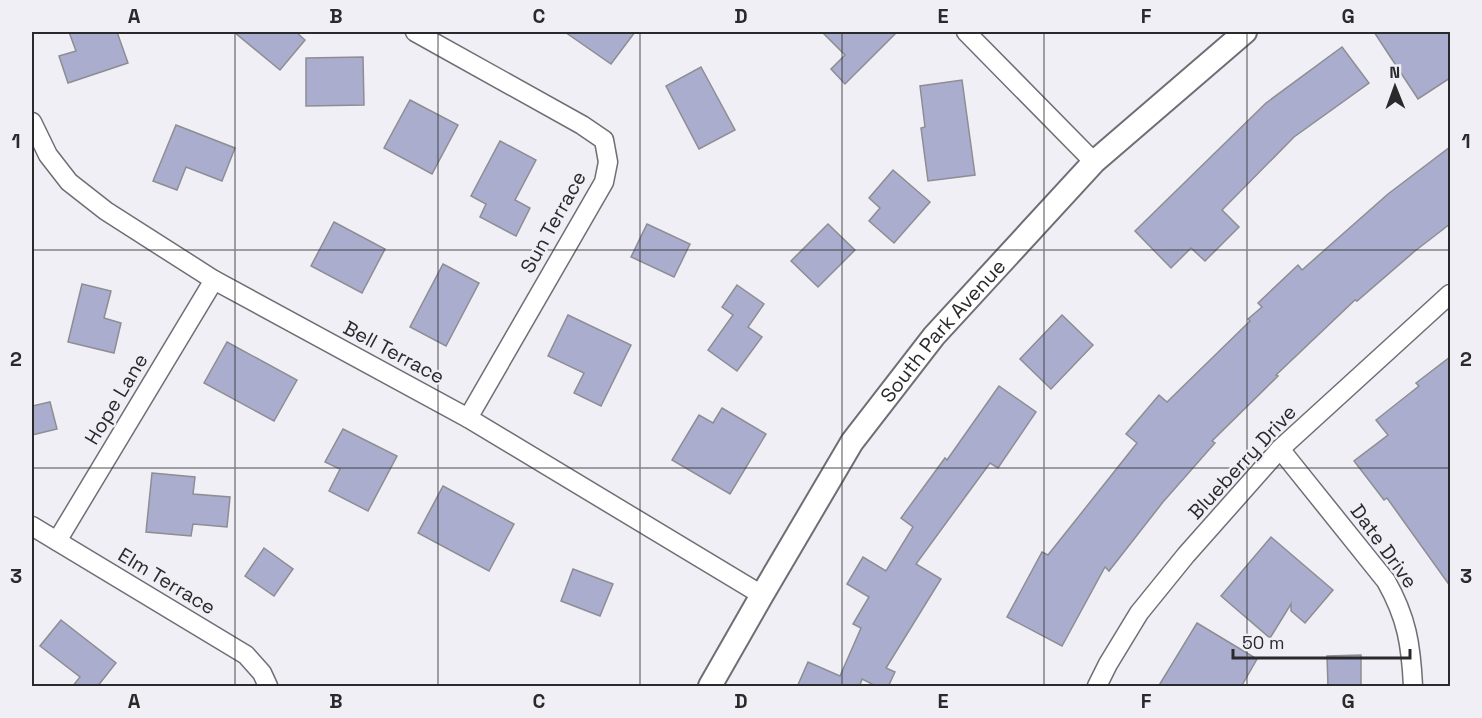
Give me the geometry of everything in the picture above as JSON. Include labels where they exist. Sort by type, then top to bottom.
[{"type":"street","name":"Sun Terrace","points":[[415,32],[582,125],[604,140],[608,162],[604,182],[468,418]]},
{"type":"street","points":[[966,32],[1094,162]]},
{"type":"street","name":"South Park Avenue","points":[[710,687],[852,442],[934,336],[1094,162],[1245,32]]},
{"type":"street","name":"Bell Terrace","points":[[32,122],[48,155],[69,182],[106,211],[214,280],[468,418],[762,595]]},
{"type":"street","name":"Hope Lane","points":[[57,541],[214,280]]},
{"type":"street","name":"Blueberry Drive","points":[[1097,687],[1138,613],[1280,449],[1450,294]]},
{"type":"street","name":"Date Drive","points":[[1280,449],[1386,580],[1399,603],[1409,639],[1413,687]]},
{"type":"street","name":"Elm Terrace","points":[[32,526],[246,655],[262,674],[268,687]]},
{"type":"building","points":[[69,32],[117,32],[128,63],[68,83],[59,56],[76,51]]},
{"type":"building","points":[[234,32],[296,32],[305,40],[280,70]]},
{"type":"building","points":[[565,32],[635,32],[611,64]]},
{"type":"building","points":[[822,32],[897,32],[845,84],[831,69],[845,55]]},
{"type":"building","points":[[1374,32],[1450,32],[1450,78],[1418,99]]},
{"type":"building","points":[[1342,47],[1369,83],[1294,137],[1222,210],[1239,227],[1205,261],[1191,248],[1171,268],[1135,231],[1266,103]]},
{"type":"building","points":[[363,57],[364,105],[306,106],[306,58]]},
{"type":"building","points":[[701,67],[735,130],[699,149],[666,86]]},
{"type":"building","points":[[962,80],[975,175],[928,181],[921,128],[925,127],[920,86]]},
{"type":"building","points":[[410,100],[458,125],[432,174],[384,148]]},
{"type":"building","points":[[176,125],[235,148],[222,181],[186,167],[177,190],[153,181]]},
{"type":"building","points":[[500,141],[536,160],[515,200],[530,208],[516,236],[480,217],[486,204],[471,196]]},
{"type":"building","points":[[1450,147],[1450,224],[1357,301],[1355,300],[1276,375],[1278,376],[1212,441],[1215,443],[1163,502],[1109,571],[1105,567],[1062,646],[1007,617],[1042,552],[1048,555],[1137,443],[1126,434],[1159,395],[1167,402],[1250,321],[1248,319],[1262,307],[1258,303],[1298,265],[1302,270],[1388,194]]},
{"type":"building","points":[[893,170],[930,202],[894,243],[869,221],[880,208],[869,198]]},
{"type":"building","points":[[334,222],[385,249],[362,293],[311,266]]},
{"type":"building","points":[[647,224],[690,244],[674,277],[631,257]]},
{"type":"building","points":[[828,224],[855,250],[818,287],[791,261]]},
{"type":"building","points":[[443,264],[479,283],[446,346],[410,327]]},
{"type":"building","points":[[82,284],[111,291],[104,318],[121,323],[114,353],[68,342]]},
{"type":"building","points":[[737,285],[764,304],[748,327],[762,337],[737,371],[708,350],[733,315],[722,307]]},
{"type":"building","points":[[568,315],[631,345],[601,406],[574,393],[584,373],[548,356]]},
{"type":"building","points":[[1062,315],[1093,345],[1051,389],[1020,359]]},
{"type":"building","points":[[227,342],[297,380],[274,421],[204,383]]},
{"type":"building","points":[[1450,357],[1450,586],[1387,498],[1384,500],[1354,461],[1388,435],[1376,420],[1419,386],[1416,383]]},
{"type":"building","points":[[999,386],[1036,412],[998,468],[990,463],[916,564],[941,579],[886,668],[895,672],[888,687],[878,687],[862,679],[860,685],[863,687],[797,687],[808,662],[840,676],[861,628],[853,624],[869,597],[847,584],[863,557],[886,571],[913,527],[901,518],[945,458],[947,460]]},
{"type":"building","points":[[50,402],[57,429],[32,435],[32,406]]},
{"type":"building","points":[[722,408],[766,434],[730,494],[672,460],[699,415],[713,423]]},
{"type":"building","points":[[343,429],[397,456],[368,511],[329,491],[340,469],[325,462]]},
{"type":"building","points":[[152,473],[195,477],[193,494],[230,497],[227,527],[193,524],[191,536],[146,532]]},
{"type":"building","points":[[443,486],[514,524],[489,571],[418,533]]},
{"type":"building","points":[[1271,537],[1333,590],[1305,623],[1291,611],[1291,604],[1270,638],[1221,596]]},
{"type":"building","points":[[264,548],[293,569],[274,596],[245,576]]},
{"type":"building","points":[[573,569],[613,584],[600,616],[561,601]]},
{"type":"building","points":[[61,620],[116,663],[97,687],[72,687],[80,677],[40,646]]},
{"type":"building","points":[[1197,623],[1257,659],[1241,687],[1158,687]]},
{"type":"building","points":[[1361,655],[1361,687],[1328,687],[1327,656]]}]
